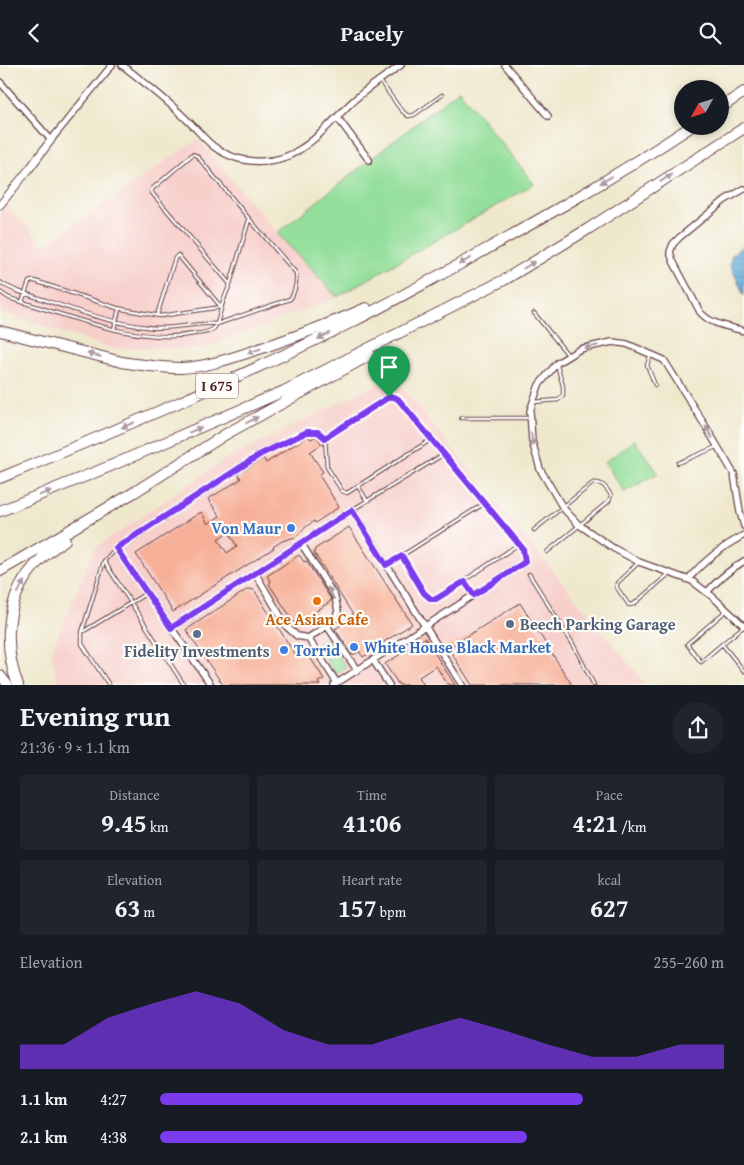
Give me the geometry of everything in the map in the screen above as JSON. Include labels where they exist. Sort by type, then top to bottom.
[{"type":"highway","points":[[729,102],[744,92]]},
{"type":"highway","name":"I 675","points":[[0,511],[108,467],[284,391],[504,280],[588,229],[744,128]]},
{"type":"highway","name":"I 675","points":[[0,478],[230,381],[354,321],[533,223],[647,156],[678,135]]},
{"type":"highway","points":[[0,571],[133,493],[226,434],[504,280]]},
{"type":"highway","points":[[0,331],[122,362],[163,367],[190,367],[234,358],[295,337],[429,281]]},
{"type":"highway","points":[[18,685],[11,661],[9,626],[16,596],[27,575],[42,557],[56,546],[133,493]]},
{"type":"main road","points":[[0,675],[8,685]]},
{"type":"street","points":[[0,205],[112,65]]},
{"type":"street","points":[[122,65],[172,105],[211,145],[239,159],[252,161],[276,160],[304,147],[353,101],[401,65]]},
{"type":"street","points":[[506,65],[548,116]]},
{"type":"street","points":[[0,82],[51,140]]},
{"type":"street","points":[[337,117],[369,160]]},
{"type":"street","points":[[744,189],[725,200],[680,237],[673,244],[670,252],[700,312],[705,318],[712,322],[744,331]]},
{"type":"street","points":[[744,526],[734,474],[664,360],[627,344],[612,342],[580,349],[557,363],[539,385],[530,411],[532,441],[540,469],[563,508],[580,525],[613,548],[639,562],[688,579],[707,592],[744,626]]},
{"type":"street","points":[[211,685],[116,548],[261,454],[277,446]]},
{"type":"street","points":[[171,628],[352,510],[462,685]]},
{"type":"street","points":[[688,579],[722,548],[744,535]]},
{"type":"street","points":[[255,573],[287,627],[297,636],[308,638],[318,632],[335,619],[338,611],[335,597],[301,543]]},
{"type":"street","points":[[707,592],[727,573],[744,561]]},
{"type":"street","points":[[308,638],[336,684],[525,562]]},
{"type":"street","points":[[327,626],[356,671]]},
{"type":"street","points":[[373,660],[389,685]]},
{"type":"lane","points":[[380,81],[401,110],[408,116],[414,115],[442,95]]},
{"type":"lane","points":[[0,282],[24,294],[116,322],[148,328],[171,328],[208,323],[217,324],[290,299],[297,278],[296,273],[197,156],[193,154],[152,189],[152,193],[230,283]]},
{"type":"lane","points":[[0,292],[9,298],[22,302],[114,329],[148,336],[188,335],[208,332],[217,324],[249,219]]},
{"type":"lane","points":[[157,315],[175,258],[178,255],[221,307]]},
{"type":"lane","points":[[22,302],[29,282],[35,281],[119,308],[157,315],[221,307]]},
{"type":"lane","points":[[114,329],[119,308]]},
{"type":"lane","points":[[534,313],[569,356]]},
{"type":"lane","points":[[651,355],[647,365],[655,385]]},
{"type":"lane","points":[[533,402],[558,400],[563,395],[563,386],[557,363]]},
{"type":"lane","points":[[325,438],[389,397],[398,399],[523,549],[525,562]]},
{"type":"lane","points":[[461,418],[530,418]]},
{"type":"lane","points":[[277,446],[307,432],[318,432],[325,438],[327,467],[342,491],[348,493],[432,439]]},
{"type":"lane","points":[[678,463],[718,446]]},
{"type":"lane","points":[[352,510],[444,454]]},
{"type":"lane","points":[[534,530],[593,483],[602,483],[611,495],[610,499],[547,552]]},
{"type":"lane","points":[[358,486],[367,501]]},
{"type":"lane","points":[[386,565],[485,503]]},
{"type":"lane","points":[[402,556],[424,593],[431,599],[436,599],[519,544]]},
{"type":"lane","points":[[109,685],[82,644],[82,632],[104,561],[116,548]]},
{"type":"lane","points":[[104,561],[184,685]]},
{"type":"lane","points":[[639,562],[617,583],[616,588],[629,605],[634,604],[670,573]]},
{"type":"lane","points":[[529,574],[573,644],[594,685]]},
{"type":"lane","points":[[462,583],[465,582],[474,595]]},
{"type":"lane","points":[[82,632],[147,593]]},
{"type":"lane","points":[[727,610],[687,644],[701,662],[744,626]]},
{"type":"lane","points":[[722,644],[744,671]]},
{"type":"shaded area","points":[[198,139],[277,233],[337,297],[202,349],[110,348],[0,312],[0,198],[44,245]]},
{"type":"shaded area","points":[[393,376],[646,685],[58,685],[51,652],[94,549],[226,459]]},
{"type":"green space","points":[[459,90],[534,184],[337,297],[277,233]]},
{"type":"green space","points":[[634,440],[658,473],[624,492],[605,462]]},
{"type":"green space","points":[[327,638],[346,667],[336,674],[317,644]]},
{"type":"water","points":[[744,245],[744,295],[730,264],[732,255]]},
{"type":"building","points":[[308,436],[311,439],[316,436],[322,444],[310,452],[323,472],[319,475],[339,507],[315,523],[314,521],[295,537],[282,541],[173,612],[136,554],[201,512],[208,524],[220,516],[208,499],[241,479],[238,474],[263,458],[266,463]],"holes":[[[228,532],[237,546],[227,553],[218,539]]]},
{"type":"building","points":[[349,527],[412,624],[363,657],[359,651],[353,655],[335,629],[355,618],[314,553],[315,549]]},
{"type":"building","points":[[299,555],[304,562],[306,561],[331,601],[296,625],[269,584],[271,582],[267,576]]},
{"type":"building","points":[[248,589],[254,590],[295,654],[301,651],[305,656],[308,654],[324,679],[318,682],[320,685],[223,685],[186,630]]},
{"type":"building","name":"Beech Parking Garage","points":[[520,603],[572,685],[472,685],[447,646],[452,643],[453,645]]},
{"type":"building","points":[[425,638],[455,685],[448,685],[436,666],[419,677],[424,685],[399,685],[385,664]]},
{"type":"place","name":"Von Maur","points":[[291,528]]},
{"type":"place","name":"Ace Asian Cafe","points":[[317,601]]},
{"type":"place","name":"Beech Parking Garage","points":[[510,624]]},
{"type":"place","name":"Fidelity Investments","points":[[197,634]]},
{"type":"place","name":"White House Black Market","points":[[354,647]]},
{"type":"place","name":"Torrid","points":[[284,650]]},
{"type":"route","points":[[389,397],[398,399],[523,549],[525,562],[474,595],[465,582],[436,599],[431,599],[424,593],[402,556],[386,565],[352,510],[171,628],[116,548],[261,454],[307,432],[318,432],[325,438],[389,397]]}]
